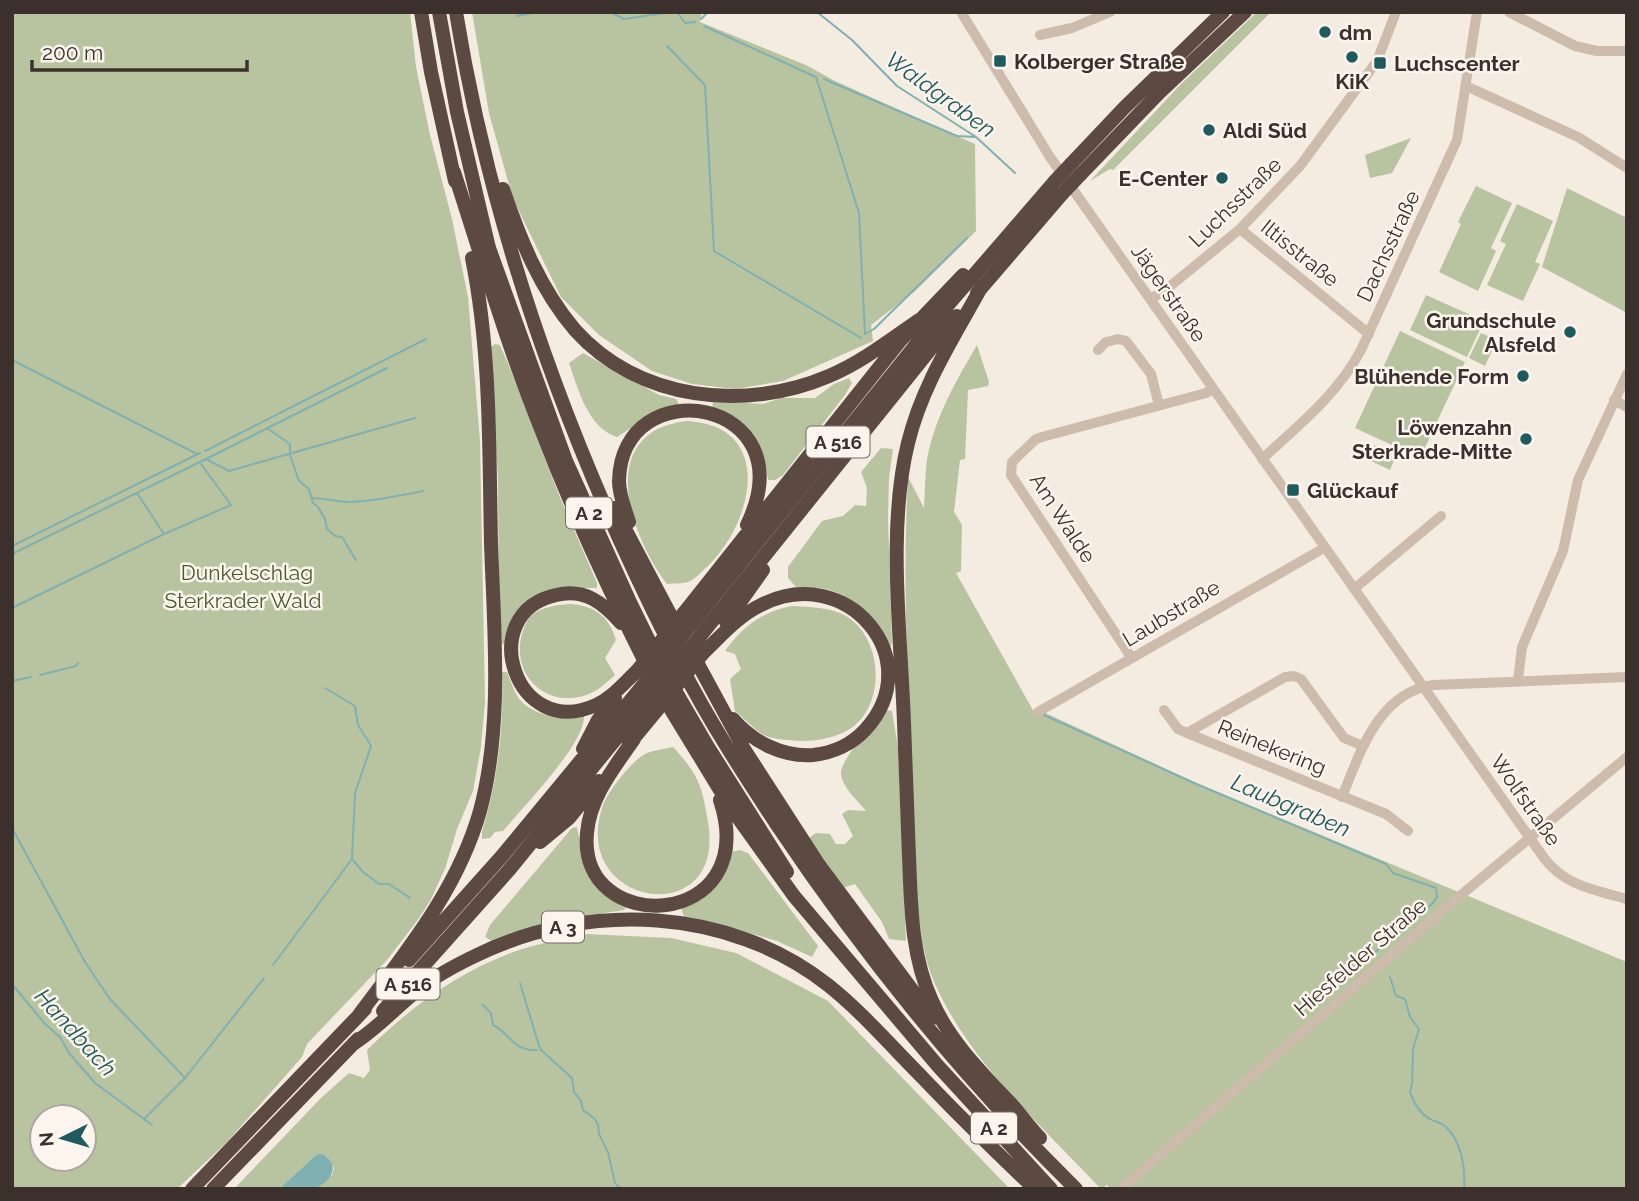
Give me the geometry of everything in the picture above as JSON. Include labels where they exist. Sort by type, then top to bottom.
[{"type":"highway","points":[[192,1189],[359,1015],[428,922],[461,859],[479,813],[491,750],[494,647],[487,374],[480,300],[431,72],[421,12]]},
{"type":"highway","name":"A 2","points":[[439,12],[459,123],[489,248],[566,461],[663,670],[809,906],[853,964],[944,1073],[1051,1189]]},
{"type":"highway","name":"A 2","points":[[456,12],[478,123],[530,314],[580,449],[624,551],[685,673],[771,815],[834,908],[962,1067],[1049,1162]]},
{"type":"highway","name":"A 516","points":[[1075,170],[1124,108],[1223,12]]},
{"type":"highway","name":"A 516","points":[[353,1044],[509,870],[988,257],[1075,170],[1245,12]]},
{"type":"highway","points":[[478,123],[516,228],[546,289],[563,315],[584,339],[610,360],[636,375],[673,389],[709,396],[735,397],[776,393],[812,383],[842,370],[919,320]]},
{"type":"highway","points":[[454,172],[499,316],[540,429],[572,505],[653,679],[758,848],[794,896],[853,964]]},
{"type":"highway","name":"A 516","points":[[693,633],[788,526],[1058,188]]},
{"type":"highway","points":[[735,548],[919,320],[966,271],[988,257]]},
{"type":"highway","points":[[982,286],[941,357],[921,400],[907,444],[900,488],[898,576],[911,912],[920,966],[928,992],[943,1021],[963,1050],[1042,1140],[1049,1162],[1076,1189]]},
{"type":"highway","points":[[638,550],[620,490],[620,472],[624,454],[639,432],[652,421],[670,412],[688,409],[706,411],[727,420],[744,435],[757,457],[760,478],[758,497],[693,633],[647,690],[634,738],[601,788],[591,812],[586,833],[587,848],[594,870],[609,889],[625,900],[642,906],[671,906],[697,894],[716,875],[724,856],[727,830],[713,779]]},
{"type":"highway","points":[[580,449],[767,786],[827,875],[944,1032],[977,1072],[1032,1129]]},
{"type":"highway","points":[[630,632],[595,599],[577,593],[557,594],[535,605],[521,619],[511,643],[512,662],[518,680],[530,696],[545,706],[562,711],[580,710],[647,690]]},
{"type":"highway","points":[[693,633],[739,619],[753,609],[781,597],[809,593],[833,598],[857,612],[875,632],[885,656],[886,691],[874,718],[854,740],[842,747],[818,754],[798,755],[761,743],[740,727],[713,692]]},
{"type":"highway","name":"A 516","points":[[359,1015],[450,916],[574,769],[647,690]]},
{"type":"highway","points":[[509,870],[569,818],[634,738]]},
{"type":"highway","name":"A 3","points":[[213,1189],[353,1044],[376,1029],[419,988],[478,954],[504,943],[542,931],[609,920],[668,920],[718,930],[778,953],[826,983],[866,1019],[971,1128],[1035,1189]]},
{"type":"street","name":"Jägerstraße","points":[[961,12],[1050,157],[1422,687]]},
{"type":"street","points":[[1040,34],[1072,27],[1110,12]]},
{"type":"street","name":"Luchsstraße","points":[[1150,299],[1163,292],[1240,229],[1300,166],[1380,54],[1396,12]]},
{"type":"street","name":"Dachsstraße","points":[[1262,459],[1337,388],[1353,366],[1369,334],[1452,153],[1460,127],[1477,12]]},
{"type":"street","points":[[1509,12],[1576,46],[1597,51],[1627,51]]},
{"type":"street","points":[[1466,86],[1578,138],[1627,168]]},
{"type":"street","name":"Iltisstraße","points":[[1240,229],[1369,334]]},
{"type":"street","points":[[1098,350],[1105,342],[1118,339],[1126,341],[1151,374],[1159,405]]},
{"type":"street","points":[[1518,680],[1522,647],[1563,551],[1578,480],[1627,374]]},
{"type":"street","name":"Am Walde","points":[[1131,657],[1011,475],[1010,467],[1013,459],[1039,438],[1212,389]]},
{"type":"street","points":[[1614,400],[1627,407]]},
{"type":"street","points":[[1354,589],[1441,516]]},
{"type":"street","name":"Laubstraße","points":[[1038,712],[1325,548]]},
{"type":"street","name":"Reinekering","points":[[1186,733],[1285,677],[1294,676],[1301,679],[1344,738],[1363,746]]},
{"type":"street","points":[[1422,687],[1518,680],[1627,677]]},
{"type":"street","name":"Reinekering","points":[[1342,797],[1371,730],[1385,712],[1414,689],[1422,687]]},
{"type":"street","name":"Wolfstraße","points":[[1422,687],[1549,864],[1565,879],[1589,889],[1627,899]]},
{"type":"street","name":"Reinekering","points":[[1164,710],[1178,729],[1186,733],[1386,814],[1408,831]]},
{"type":"street","name":"Hiesfelder Straße","points":[[1121,1189],[1529,837],[1627,757]]},
{"type":"green space","name":"Dunkelschlag","points":[[12,12],[410,12],[416,67],[468,297],[480,441],[485,702],[473,791],[457,829],[445,869],[417,921],[387,960],[307,1044],[302,1057],[227,1142],[177,1189],[12,1189]]},
{"type":"green space","points":[[472,12],[702,12],[700,22],[806,65],[835,81],[975,144],[976,231],[914,292],[871,325],[873,341],[783,381],[735,389],[692,384],[652,371],[599,335],[561,297],[513,199],[489,113]]},
{"type":"green space","points":[[1257,12],[1271,12],[1113,170],[1110,169],[1090,181],[1181,84]]},
{"type":"green space","points":[[1411,138],[1392,173],[1370,178],[1365,155]]},
{"type":"green space","points":[[1476,186],[1512,203],[1491,248],[1496,251],[1478,291],[1439,272],[1461,224],[1458,222]]},
{"type":"green space","points":[[1567,188],[1627,218],[1627,313],[1542,267]]},
{"type":"green space","points":[[1517,204],[1553,221],[1535,262],[1540,264],[1523,301],[1487,285],[1506,244],[1500,241]]},
{"type":"green space","points":[[1426,295],[1484,321],[1467,357],[1410,330]]},
{"type":"green space","points":[[1400,331],[1465,362],[1420,458],[1355,428]]},
{"type":"green space","points":[[1481,333],[1497,340],[1485,366],[1469,358]]},
{"type":"green space","points":[[500,345],[509,366],[559,495],[597,583],[597,588],[565,588],[514,620],[504,645],[500,642],[499,635],[498,479],[490,358],[491,347]]},
{"type":"green space","points":[[977,345],[989,382],[988,386],[968,390],[965,459],[960,460],[954,512],[962,525],[961,571],[956,573],[1034,712],[1039,710],[1203,786],[1627,962],[1627,1189],[1111,1189],[1107,1185],[1101,1189],[1032,1118],[988,1067],[950,1013],[935,984],[923,943],[915,873],[906,600],[908,477],[924,508],[927,459],[935,429],[954,386]]},
{"type":"green space","points":[[583,353],[659,395],[676,399],[679,404],[651,415],[617,437],[607,432],[591,416],[569,363]]},
{"type":"green space","points":[[849,378],[852,383],[845,395],[783,475],[775,480],[768,480],[762,453],[751,435],[735,421],[712,408],[713,401],[763,404],[781,398],[815,398],[834,384]]},
{"type":"green space","points":[[686,421],[714,426],[733,439],[744,456],[748,478],[745,501],[725,546],[694,579],[686,583],[667,584],[646,549],[630,506],[630,463],[638,445],[654,431]]},
{"type":"green space","points":[[1374,445],[1396,456],[1390,470],[1367,459]]},
{"type":"green space","points":[[881,448],[893,449],[888,519],[892,643],[889,649],[872,620],[847,597],[826,589],[797,588],[788,578],[788,567],[822,521],[843,516],[855,505],[866,506],[867,488],[861,472]]},
{"type":"green space","points":[[569,604],[599,613],[609,624],[616,640],[605,658],[615,675],[592,693],[568,698],[543,692],[533,684],[521,662],[520,648],[522,634],[532,615],[545,608]]},
{"type":"green space","points":[[781,608],[822,608],[840,613],[854,622],[865,636],[872,652],[876,669],[870,704],[861,719],[837,735],[807,741],[773,738],[760,733],[735,711],[730,679],[741,669],[735,654],[725,651],[754,621]]},
{"type":"green space","points":[[502,672],[507,672],[513,689],[529,708],[552,716],[584,716],[575,742],[551,775],[503,831],[482,839],[499,753]]},
{"type":"green space","points":[[885,710],[892,711],[898,748],[906,941],[889,939],[882,922],[855,884],[843,888],[809,838],[816,833],[830,834],[836,844],[845,844],[853,836],[842,814],[848,810],[866,811],[844,784],[842,768],[858,742]]},
{"type":"green space","points":[[673,747],[693,773],[704,798],[708,822],[707,857],[695,881],[674,892],[649,893],[625,884],[607,866],[598,840],[603,805],[610,791],[641,756]]},
{"type":"green space","points":[[577,827],[583,859],[613,899],[626,907],[624,910],[574,918],[492,941],[485,937],[490,925],[572,828]]},
{"type":"green space","points":[[740,850],[748,853],[818,946],[812,957],[777,941],[728,927],[685,919],[681,908],[707,895],[718,880],[730,852]]},
{"type":"green space","points":[[587,934],[671,938],[736,953],[828,1001],[1010,1189],[314,1189],[332,1175],[334,1168],[327,1157],[316,1155],[279,1189],[234,1189],[321,1098],[349,1073],[364,1078],[370,1070],[367,1050],[437,991],[497,959],[527,948]]},
{"type":"water","points":[[322,1154],[332,1163],[329,1179],[308,1190],[279,1189],[316,1155]]},
{"type":"waterway","points":[[517,16],[538,12]]},
{"type":"waterway","points":[[610,12],[624,19],[671,12]]},
{"type":"waterway","points":[[677,12],[685,23],[695,22]]},
{"type":"waterway","points":[[701,19],[708,12]]},
{"type":"waterway","name":"Waldgraben","points":[[817,12],[852,40],[897,86],[976,137],[1015,173]]},
{"type":"waterway","points":[[704,26],[816,77],[859,213],[865,334],[874,329],[967,238]]},
{"type":"waterway","points":[[667,46],[705,85],[714,251],[861,338]]},
{"type":"waterway","points":[[824,79],[957,136],[975,137]]},
{"type":"waterway","points":[[205,451],[426,339]]},
{"type":"waterway","points":[[12,360],[197,454]]},
{"type":"waterway","points":[[206,459],[387,368]]},
{"type":"waterway","points":[[12,554],[206,459],[229,471],[415,418]]},
{"type":"waterway","points":[[267,428],[290,444],[290,455],[299,481],[309,489],[313,503],[325,519],[327,529],[335,536],[342,537],[356,560]]},
{"type":"waterway","points":[[12,546],[200,453]]},
{"type":"waterway","points":[[12,608],[164,534],[231,505],[201,464]]},
{"type":"waterway","points":[[311,498],[345,502],[423,491]]},
{"type":"waterway","points":[[137,493],[164,534]]},
{"type":"waterway","points":[[40,675],[76,666],[78,663]]},
{"type":"waterway","points":[[12,681],[31,677]]},
{"type":"waterway","points":[[273,965],[352,859],[355,793],[371,746],[358,725],[355,706],[325,688]]},
{"type":"waterway","name":"Laubgraben","points":[[1044,715],[1194,783],[1386,864],[1393,873],[1436,888],[1437,897],[1432,904],[1373,954]]},
{"type":"waterway","points":[[12,828],[85,962],[109,998],[185,1078]]},
{"type":"waterway","points":[[352,859],[379,884],[389,884],[410,898]]},
{"type":"waterway","name":"Laubgraben","points":[[1390,977],[1396,996],[1405,999],[1410,1017],[1419,1029],[1413,1049],[1410,1092],[1423,1114],[1445,1126],[1455,1139],[1463,1164],[1464,1189]]},
{"type":"waterway","points":[[145,1118],[185,1078],[264,978]]},
{"type":"waterway","points":[[520,983],[540,1049],[572,1078],[574,1092],[581,1101],[583,1110],[595,1119],[598,1125],[615,1183],[621,1189]]},
{"type":"waterway","name":"Handbach","points":[[12,984],[45,1024],[60,1037],[69,1053],[95,1083],[152,1125]]},
{"type":"waterway","points":[[482,1004],[491,1013],[493,1025],[522,1048],[537,1050]]},
{"type":"place","name":"dm","points":[[1325,32]]},
{"type":"place","name":"KiK","points":[[1352,57]]},
{"type":"place","name":"Kolberger Straße","points":[[1000,61]]},
{"type":"place","name":"Luchscenter","points":[[1380,63]]},
{"type":"place","name":"Aldi Süd","points":[[1209,130]]},
{"type":"place","name":"E-Center","points":[[1222,178]]},
{"type":"place","name":"Grundschule Alsfeld","points":[[1570,332]]},
{"type":"place","name":"Blühende Form","points":[[1523,376]]},
{"type":"place","name":"Löwenzahn Sterkrade-Mitte","points":[[1526,439]]},
{"type":"place","name":"Glückauf","points":[[1293,490]]},
{"type":"park label","name":"Sterkrader Wald","points":[[243,600]]}]
